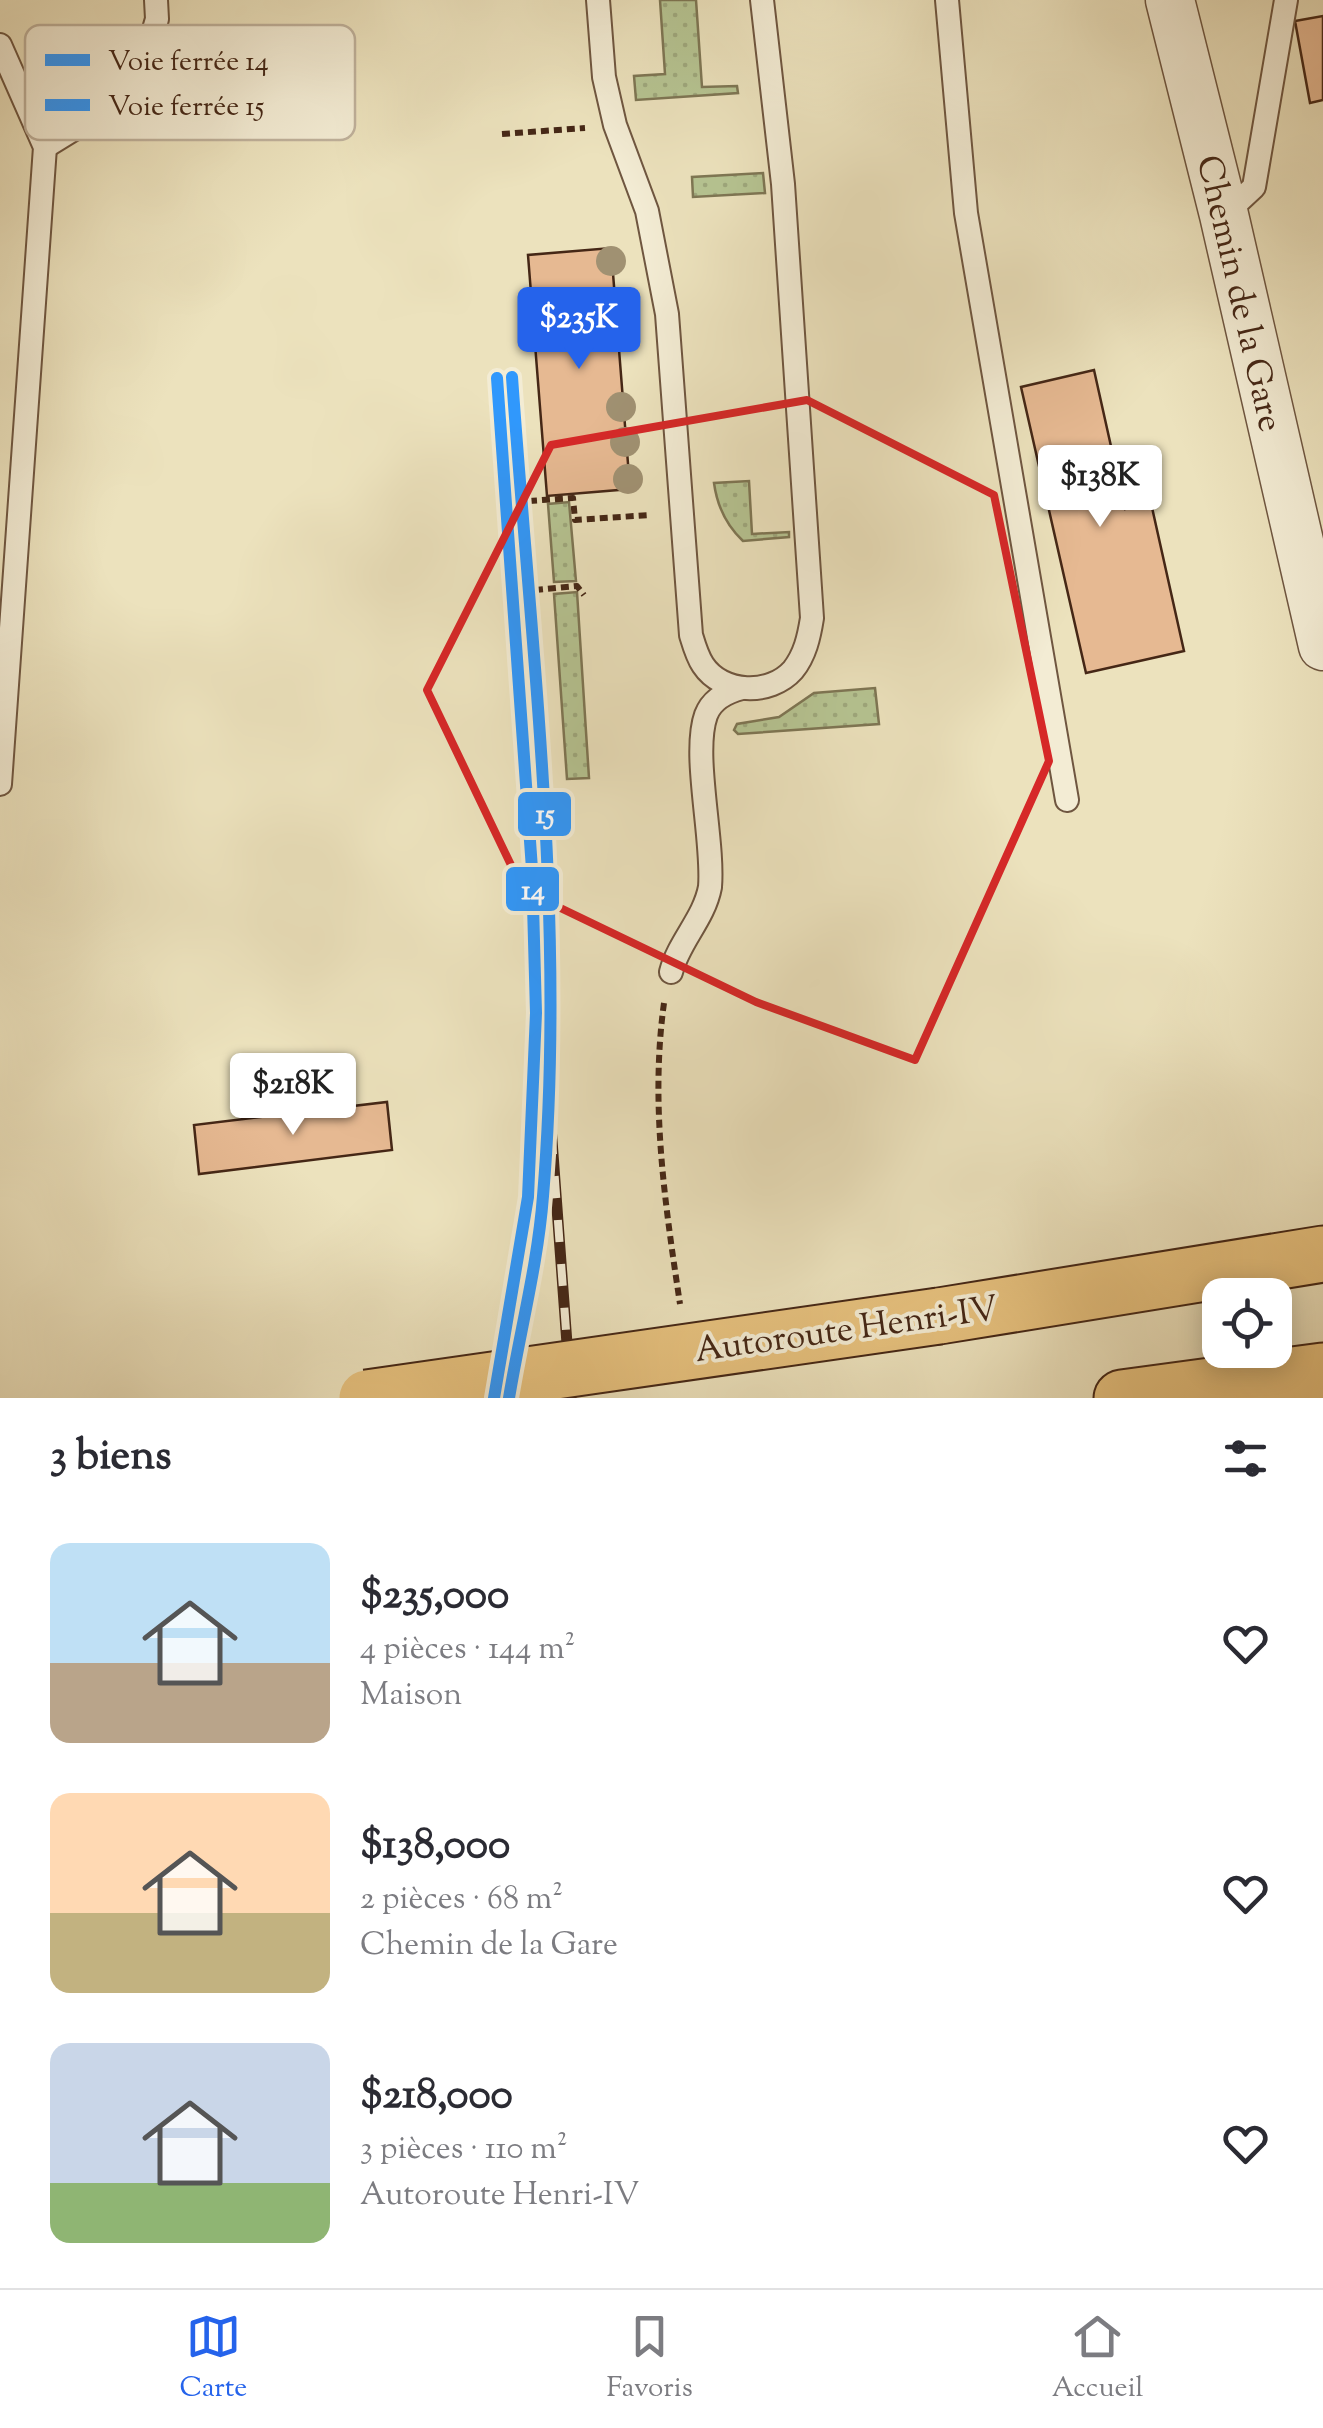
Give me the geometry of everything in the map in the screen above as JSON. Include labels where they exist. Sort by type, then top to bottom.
[{"type":"highway","name":"Autoroute Henri-IV","points":[[368,1398],[938,1316],[1323,1254]]},
{"type":"highway","points":[[1122,1398],[1323,1371]]},
{"type":"street","name":"Chemin de la Gare","points":[[1170,0],[1224,214],[1323,646]]},
{"type":"lane","points":[[155,25],[156,0]]},
{"type":"lane","points":[[598,0],[604,77],[615,126],[656,246],[672,364],[691,635],[708,672],[728,686],[742,688]]},
{"type":"lane","points":[[671,972],[681,943],[706,904],[710,887],[703,753],[706,712],[722,695],[772,684],[794,669],[803,654],[812,618],[783,184],[762,0]]},
{"type":"lane","points":[[947,0],[966,213],[1067,800]]},
{"type":"lane","points":[[1224,214],[1254,186],[1286,0]]},
{"type":"lane","points":[[0,46],[25,103]]},
{"type":"lane","points":[[0,784],[45,148],[41,140]]},
{"type":"lane","points":[[45,148],[58,140]]},
{"type":"path","points":[[502,134],[615,126]]},
{"type":"path","points":[[529,501],[573,498],[575,520],[681,513]]},
{"type":"path","points":[[535,590],[576,586],[584,596]]},
{"type":"path","points":[[671,972],[659,1040],[658,1102],[665,1206],[683,1321]]},
{"type":"highlighted area","points":[[807,400],[994,495],[1049,761],[915,1060],[756,1002],[523,890],[427,690],[551,445]]},
{"type":"green space","points":[[660,0],[696,0],[702,87],[737,86],[738,93],[636,100],[634,76],[665,74]]},
{"type":"green space","points":[[763,173],[765,193],[693,197],[692,177]]},
{"type":"green space","points":[[749,481],[752,534],[789,532],[789,537],[743,541],[732,529],[720,507],[714,483]]},
{"type":"green space","points":[[569,502],[576,581],[554,582],[548,504]]},
{"type":"green space","points":[[577,592],[589,778],[567,779],[554,594]]},
{"type":"green space","points":[[875,688],[879,724],[738,734],[734,730],[737,724],[779,717],[814,693]]},
{"type":"building","points":[[1323,16],[1323,100],[1310,103],[1295,21]]},
{"type":"building","points":[[611,248],[630,489],[547,496],[528,255]]},
{"type":"building","points":[[1094,370],[1125,509],[1151,503],[1184,651],[1086,673],[1021,387]]},
{"type":"building","points":[[387,1102],[392,1150],[199,1174],[194,1125]]},
{"type":"railway","points":[[532,869],[571,1398]]},
{"type":"rail line","name":"15","points":[[509,1398],[541,1221],[551,991],[543,786],[512,377]]},
{"type":"rail line","name":"14","points":[[494,1398],[528,1197],[536,1013],[532,869],[497,378]]}]
